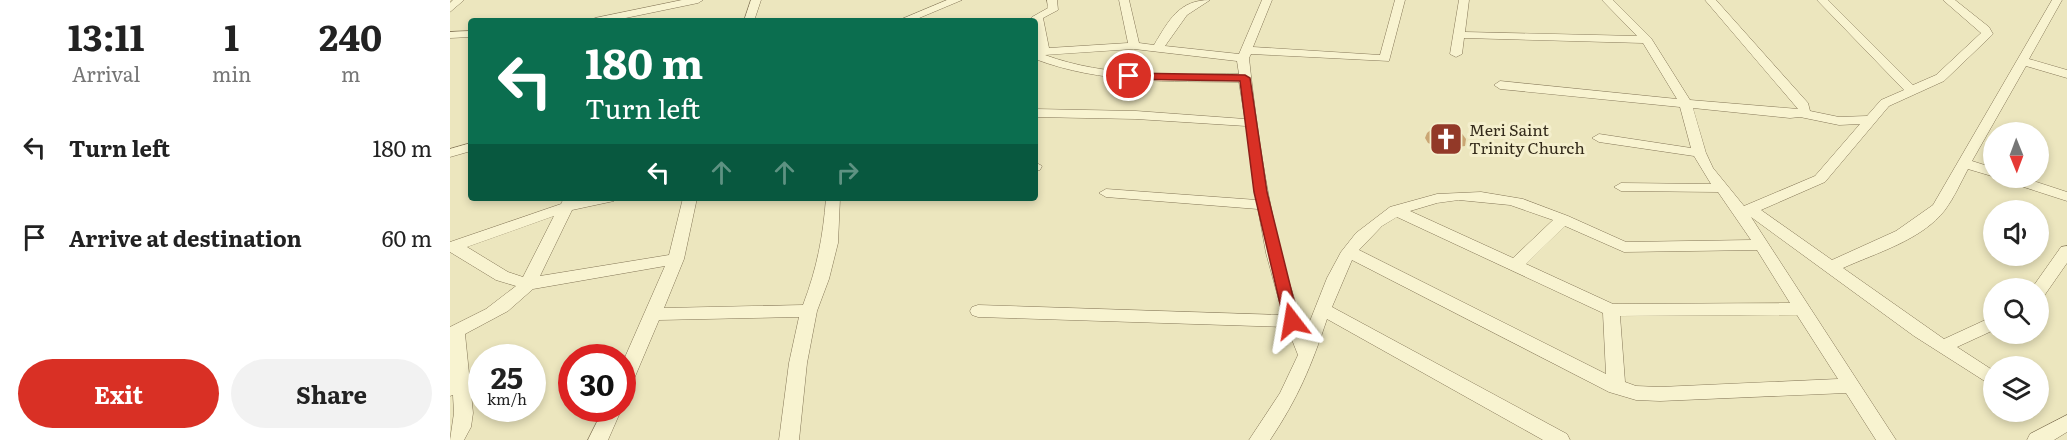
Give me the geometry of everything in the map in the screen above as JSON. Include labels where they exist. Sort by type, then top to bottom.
[{"type":"street","points":[[450,2],[458,0]]},
{"type":"street","points":[[450,9],[458,0]]},
{"type":"street","points":[[609,18],[698,0]]},
{"type":"street","points":[[749,18],[756,0]]},
{"type":"street","points":[[918,18],[957,0]]},
{"type":"street","points":[[1037,18],[1053,10],[1052,0]]},
{"type":"street","points":[[1124,0],[1134,46]]},
{"type":"street","points":[[1158,48],[1169,29],[1188,7],[1205,0]]},
{"type":"street","points":[[1267,0],[1245,54],[1245,78],[1264,205],[1292,321],[1306,355]]},
{"type":"street","points":[[1038,52],[1134,46],[1245,54],[1385,59],[1400,0]]},
{"type":"street","points":[[1456,54],[1464,0]]},
{"type":"street","points":[[1607,0],[1647,40],[1686,104],[1699,153],[1720,188],[1746,211],[1831,267],[1920,332],[1983,373]]},
{"type":"street","points":[[1710,0],[1804,106],[1804,111],[1800,113]]},
{"type":"street","points":[[1822,0],[1911,90]]},
{"type":"street","points":[[1746,211],[1820,179],[1891,99],[1940,78],[1987,34],[1985,29],[1948,0]]},
{"type":"street","points":[[1831,267],[1910,232],[1939,208],[2057,0]]},
{"type":"street","points":[[669,18],[676,4]]},
{"type":"street","points":[[931,11],[939,18]]},
{"type":"street","points":[[450,35],[468,34]]},
{"type":"street","points":[[1459,35],[1647,40]]},
{"type":"street","points":[[1038,52],[1065,67],[1106,75],[1245,78]]},
{"type":"street","points":[[2023,62],[2067,74]]},
{"type":"street","points":[[1500,85],[1800,113],[1839,121],[1870,120]]},
{"type":"street","points":[[1038,113],[1136,115],[1252,123]]},
{"type":"street","points":[[1599,138],[1699,153]]},
{"type":"street","points":[[450,153],[468,148]]},
{"type":"street","points":[[1964,163],[1983,169]]},
{"type":"street","points":[[1621,187],[1720,188]]},
{"type":"street","points":[[2040,188],[2067,197]]},
{"type":"street","points":[[1106,193],[1264,205]]},
{"type":"street","points":[[1259,440],[1288,397],[1322,309],[1349,252],[1367,233],[1395,210],[1421,201],[1490,197],[1512,201],[1563,219],[1624,247],[1762,245]]},
{"type":"street","points":[[452,246],[569,203],[585,201]]},
{"type":"street","points":[[636,354],[676,259],[689,201]]},
{"type":"street","points":[[789,440],[798,363],[809,311],[821,279],[830,243],[833,201]]},
{"type":"street","points":[[453,440],[462,431],[464,423],[455,386],[453,333],[506,304],[528,284],[569,203]]},
{"type":"street","points":[[1395,210],[1611,310],[1803,309]]},
{"type":"street","points":[[1746,211],[1762,245],[1886,440]]},
{"type":"street","points":[[1516,265],[1563,219]]},
{"type":"street","points":[[452,246],[502,276],[528,284],[676,259]]},
{"type":"street","points":[[2048,278],[2067,251]]},
{"type":"street","points":[[1349,252],[1616,387],[1636,393],[1851,386]]},
{"type":"street","points":[[1322,309],[1560,440]]},
{"type":"street","points":[[1611,310],[1616,387]]},
{"type":"street","points":[[654,314],[809,311]]},
{"type":"street","points":[[978,311],[1292,321]]},
{"type":"street","points":[[1944,346],[1983,327]]},
{"type":"street","points":[[598,440],[606,422]]},
{"type":"street","points":[[2037,440],[2067,423]]},
{"type":"building","name":"Meri Saint Trinity Church","points":[[1433,128],[1460,131],[1466,139],[1465,146],[1443,149],[1428,143],[1425,138]]},
{"type":"place","name":"Meri Saint Trinity Church","points":[[1446,139]]},
{"type":"route","points":[[1129,76],[1245,78],[1258,178],[1292,321]]}]
